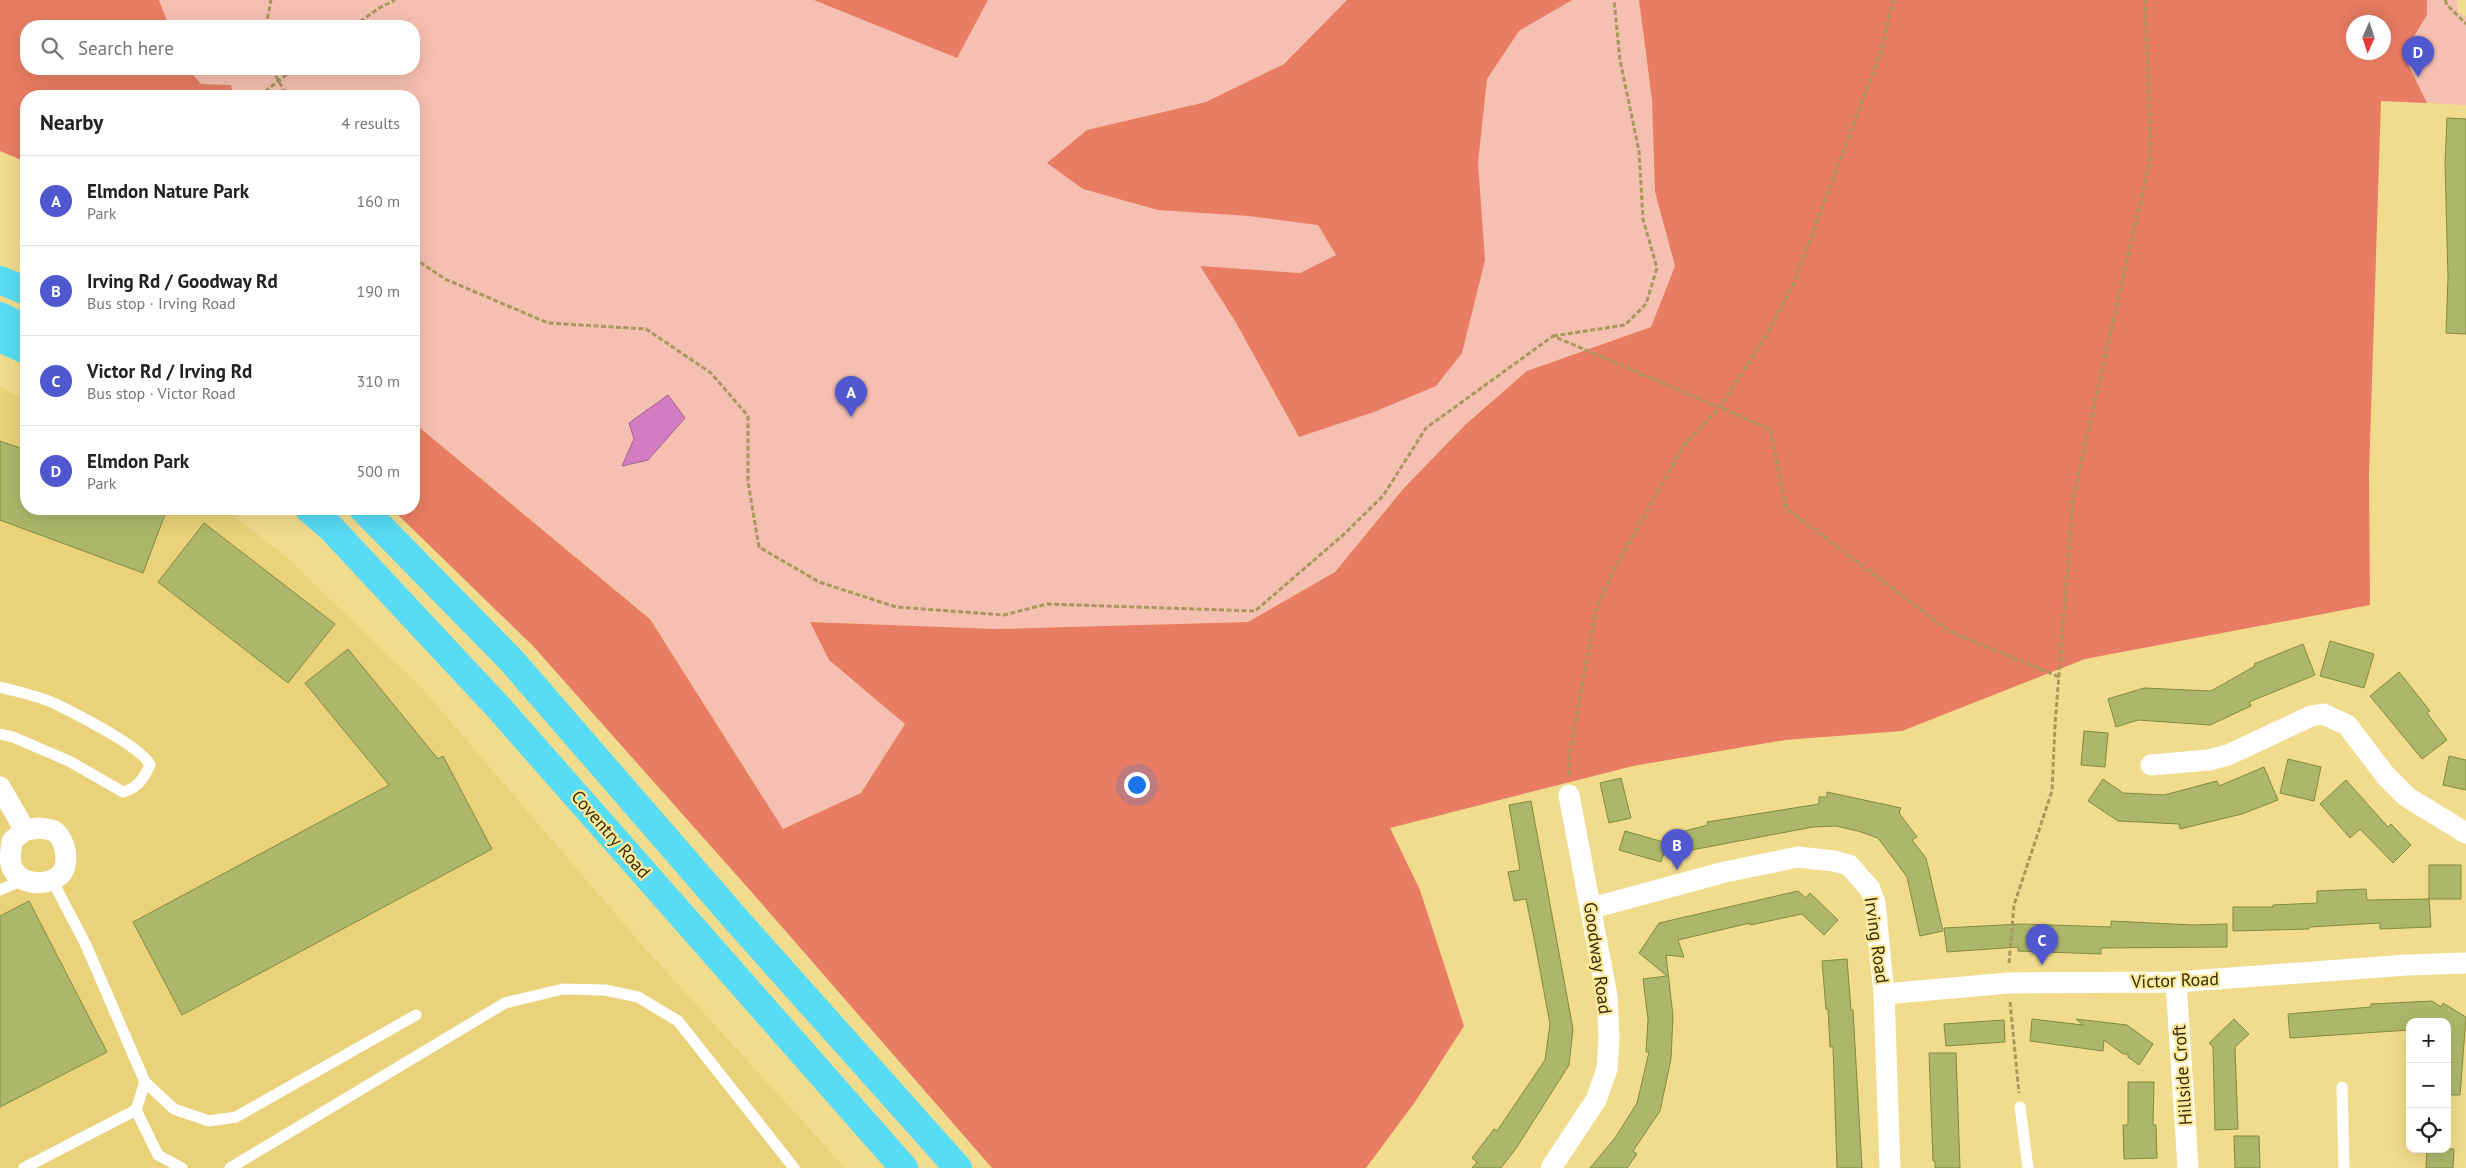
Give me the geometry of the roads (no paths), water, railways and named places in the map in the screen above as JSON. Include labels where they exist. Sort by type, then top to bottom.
[{"type":"highway","points":[[0,280],[20,288]]},
{"type":"highway","points":[[0,316],[20,325]]},
{"type":"highway","points":[[0,338],[20,347]]},
{"type":"highway","name":"Coventry Road","points":[[316,515],[330,527],[499,708],[904,1168]]},
{"type":"highway","points":[[369,515],[511,660],[740,924],[958,1168]]},
{"type":"street","points":[[2151,765],[2209,760],[2228,755],[2311,716],[2323,714],[2347,725],[2386,776],[2407,797],[2466,833]]},
{"type":"street","points":[[0,787],[26,830]]},
{"type":"street","name":"Goodway Road","points":[[1551,1168],[1596,1100],[1607,1069],[1607,996],[1592,908],[1569,795]]},
{"type":"street","points":[[39,828],[53,830],[62,839],[65,850],[65,864],[61,874],[52,880],[38,883],[23,880],[13,871],[10,857],[12,841],[26,830],[39,828]]},
{"type":"street","name":"Irving Road","points":[[1592,908],[1725,872],[1798,857],[1834,860],[1848,865],[1870,889],[1875,903],[1884,994],[1890,1168]]},
{"type":"street","name":"Victor Road","points":[[1884,994],[2009,983],[2176,982],[2407,965],[2466,963]]},
{"type":"street","name":"Hillside Croft","points":[[2176,982],[2188,1168]]},
{"type":"lane","points":[[0,687],[55,704],[133,747],[146,757],[150,765],[138,784],[131,790],[123,792],[68,762],[13,737],[0,734]]},
{"type":"lane","points":[[0,890],[23,880]]},
{"type":"lane","points":[[52,880],[86,945],[145,1082],[174,1109],[209,1120],[236,1117],[416,1015]]},
{"type":"lane","points":[[230,1168],[505,1003],[563,989],[605,990],[638,997],[678,1021],[794,1168]]},
{"type":"lane","points":[[145,1082],[136,1110],[165,1168]]},
{"type":"lane","points":[[2342,1087],[2344,1168]]},
{"type":"lane","points":[[2020,1107],[2028,1168]]},
{"type":"lane","points":[[24,1168],[136,1110]]},
{"type":"lane","points":[[158,1155],[182,1168]]},
{"type":"place","name":"Elmdon Park","points":[[2418,77]]},
{"type":"place","name":"Elmdon Nature Park","points":[[851,417]]},
{"type":"place","name":"Irving Rd / Goodway Rd","points":[[1677,870]]},
{"type":"place","name":"Victor Rd / Irving Rd","points":[[2042,965]]}]
